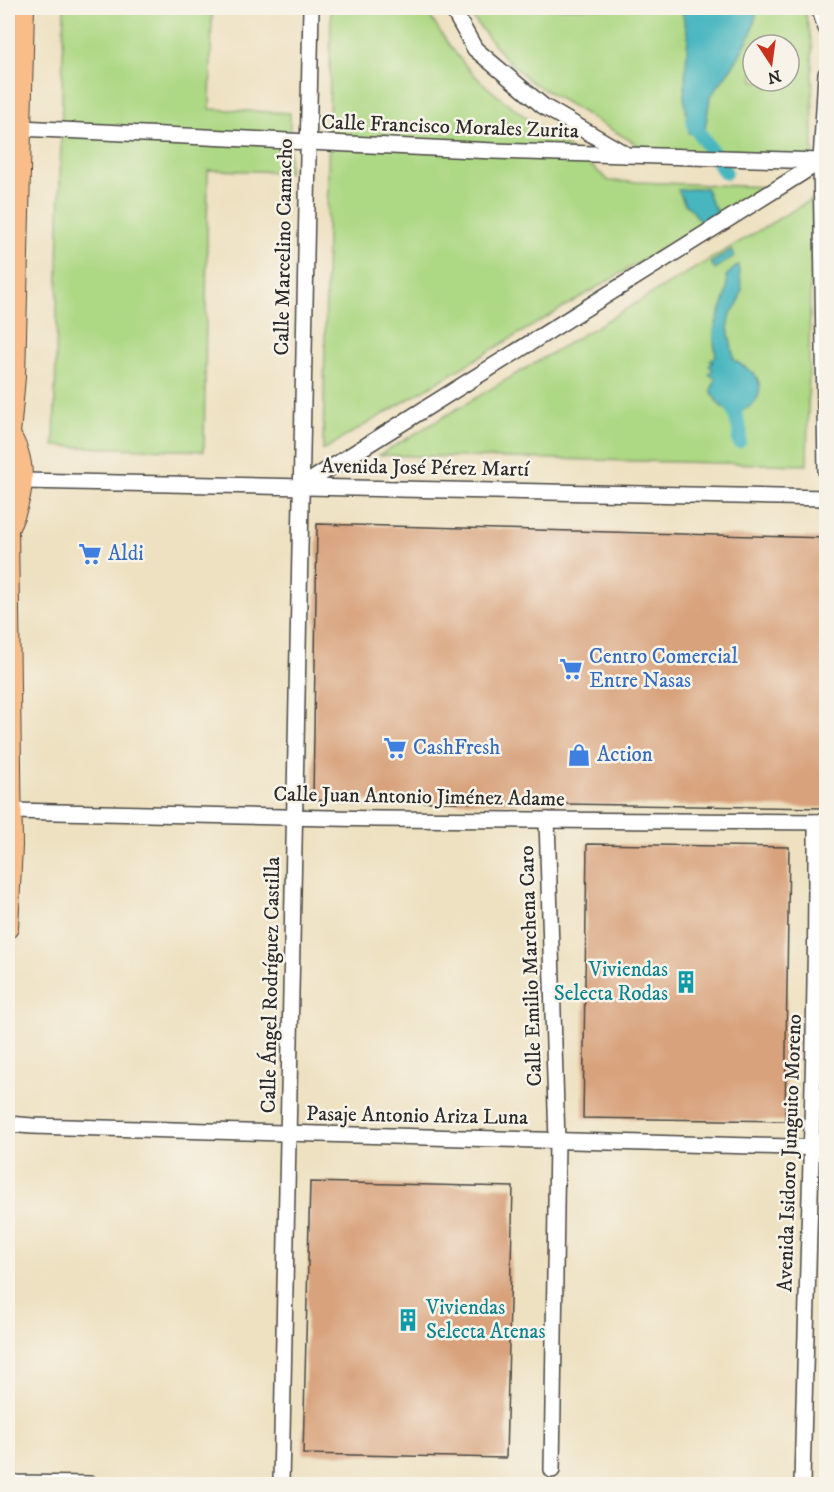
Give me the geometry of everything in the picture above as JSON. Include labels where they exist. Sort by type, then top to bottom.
[{"type":"main road","points":[[8,928],[11,811],[8,529],[19,506],[23,481],[20,456],[9,433],[15,377],[24,8]]},
{"type":"street","name":"Calle Marcelino Camacho","points":[[300,487],[311,8]]},
{"type":"street","name":"Calle Francisco Morales Zurita","points":[[452,8],[475,49],[543,106],[627,155]]},
{"type":"street","points":[[819,8],[826,28]]},
{"type":"street","points":[[826,74],[824,160],[826,471]]},
{"type":"street","name":"Calle Francisco Morales Zurita","points":[[20,128],[627,155],[824,160]]},
{"type":"street","points":[[300,487],[824,160]]},
{"type":"street","name":"Avenida José Pérez Martí","points":[[23,481],[826,498]]},
{"type":"street","name":"Calle Ángel Rodríguez Castilla","points":[[280,1485],[296,816],[300,487]]},
{"type":"street","name":"Calle Juan Antonio Jiménez Adame","points":[[11,811],[378,819],[821,822]]},
{"type":"street","name":"Calle Emilio Marchena Caro","points":[[547,820],[557,1141],[552,1470]]},
{"type":"street","name":"Avenida Isidoro Junguito Moreno","points":[[802,1485],[821,822]]},
{"type":"street","name":"Pasaje Antonio Ariza Luna","points":[[8,1124],[826,1148]]},
{"type":"street","points":[[12,1482],[90,1485]]},
{"type":"green space","points":[[64,8],[212,8],[210,109],[290,113],[289,172],[208,170],[204,451],[54,446]]},
{"type":"green space","points":[[331,8],[424,8],[451,48],[475,76],[514,109],[609,181],[766,187],[323,450]]},
{"type":"green space","points":[[465,8],[804,8],[812,44],[813,167],[653,154],[531,82],[503,56]]},
{"type":"green space","points":[[812,199],[807,465],[379,455]]},
{"type":"water","points":[[681,8],[758,8],[751,33],[741,33],[741,52],[710,97],[704,136],[689,133],[684,96],[688,36]]},
{"type":"water","points":[[706,188],[718,213],[701,223],[685,204],[678,190]]},
{"type":"water","points":[[731,250],[734,256],[715,269],[711,263]]},
{"type":"water","points":[[738,265],[742,289],[738,304],[731,313],[728,328],[734,360],[754,374],[759,383],[759,391],[751,406],[734,411],[726,409],[716,400],[711,390],[716,379],[709,374],[713,369],[709,366],[713,362],[710,360],[716,356],[714,332],[727,291],[726,276]]},
{"type":"building","name":"Centro Comercial Entre Nasas","points":[[317,524],[826,538],[826,808],[313,800]]},
{"type":"building","name":"Viviendas Selecta Rodas","points":[[587,844],[789,847],[785,1121],[583,1118]]},
{"type":"building","name":"Viviendas Selecta Atenas","points":[[310,1182],[513,1187],[506,1458],[303,1454]]},
{"type":"waterway","points":[[694,118],[694,125],[725,172]]},
{"type":"waterway","points":[[734,391],[734,410],[740,431],[739,441]]},
{"type":"place","name":"Aldi","points":[[90,554]]},
{"type":"place","name":"Centro Comercial Entre Nasas","points":[[571,669]]},
{"type":"place","name":"CashFresh","points":[[395,748]]},
{"type":"place","name":"Action","points":[[579,755]]},
{"type":"place","name":"Viviendas Selecta Rodas","points":[[686,982]]},
{"type":"place","name":"Viviendas Selecta Atenas","points":[[408,1320]]}]
